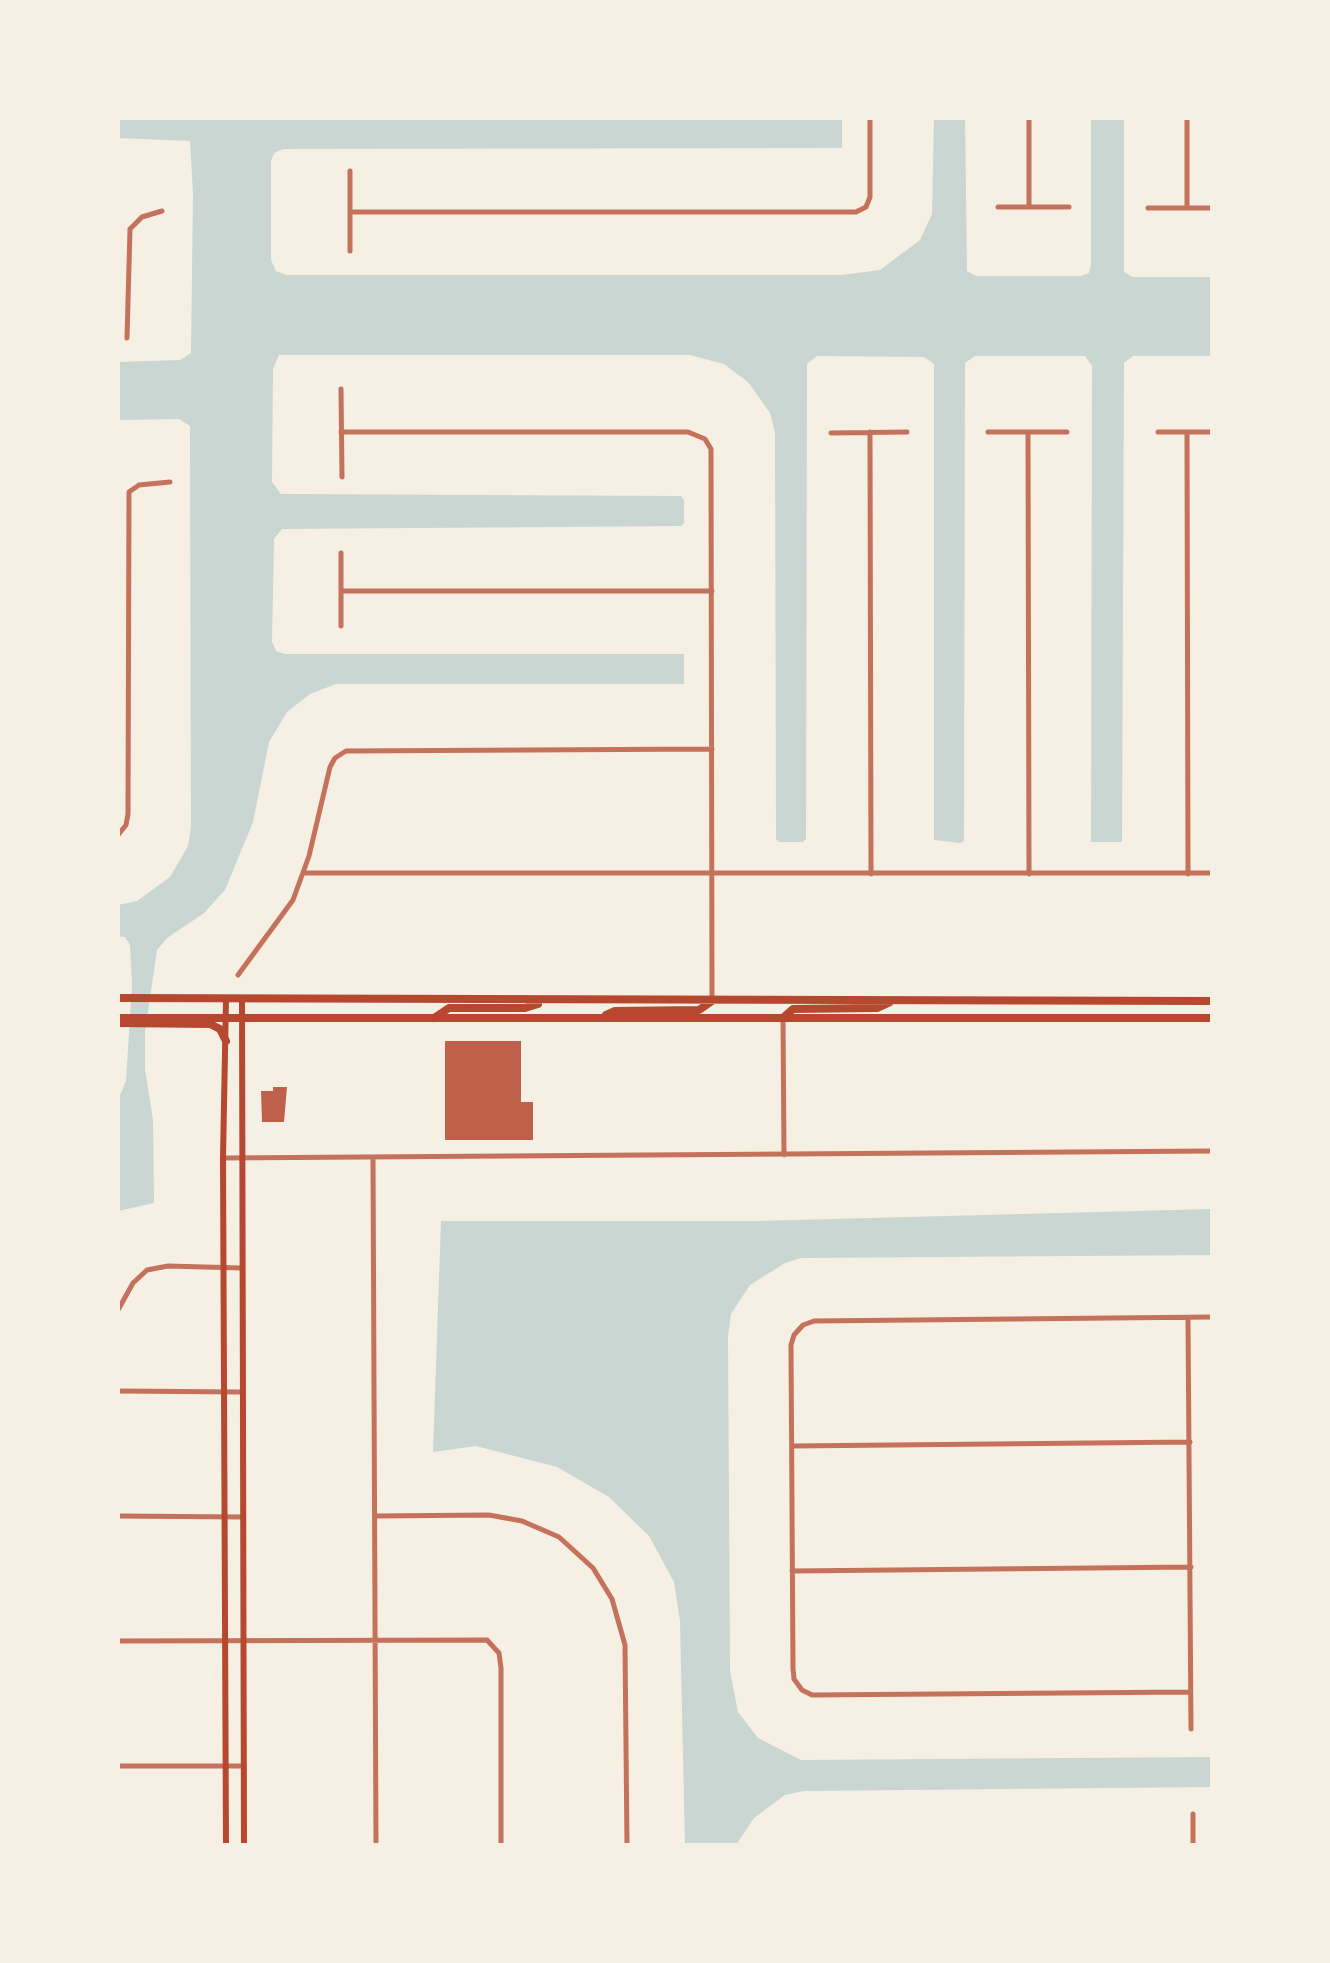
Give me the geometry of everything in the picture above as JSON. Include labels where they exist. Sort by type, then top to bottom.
[{"type":"main road","points":[[121,998],[1212,1001]]},
{"type":"main road","points":[[226,999],[226,1846]]},
{"type":"main road","points":[[242,999],[244,1846]]},
{"type":"main road","points":[[783,1018],[793,1009],[876,1008],[894,1000]]},
{"type":"main road","points":[[434,1018],[449,1008],[526,1008],[546,1001]]},
{"type":"main road","points":[[602,1018],[614,1010],[699,1010],[712,1001]]},
{"type":"main road","points":[[122,1021],[1212,1018]]},
{"type":"main road","points":[[152,1021],[210,1024],[220,1029],[226,1041]]},
{"type":"street","points":[[350,212],[856,212],[866,207],[870,197],[870,118]]},
{"type":"street","points":[[1029,118],[1029,207]]},
{"type":"street","points":[[1187,118],[1187,208]]},
{"type":"street","points":[[350,171],[350,251]]},
{"type":"street","points":[[998,207],[1069,207]]},
{"type":"street","points":[[1148,208],[1212,208]]},
{"type":"street","points":[[127,338],[130,228],[142,217],[162,211]]},
{"type":"street","points":[[118,286],[128,282]]},
{"type":"street","points":[[341,390],[342,476]]},
{"type":"street","points":[[342,432],[688,432],[705,440],[711,449],[712,1001]]},
{"type":"street","points":[[832,432],[906,432]]},
{"type":"street","points":[[870,432],[871,874]]},
{"type":"street","points":[[988,432],[1067,432]]},
{"type":"street","points":[[1028,432],[1030,874]]},
{"type":"street","points":[[1158,432],[1212,432]]},
{"type":"street","points":[[1186,432],[1188,874]]},
{"type":"street","points":[[118,836],[128,814],[129,492],[139,485],[170,482]]},
{"type":"street","points":[[341,553],[342,626]]},
{"type":"street","points":[[341,591],[712,591]]},
{"type":"street","points":[[238,975],[286,912],[304,873],[330,767],[346,751],[712,750]]},
{"type":"street","points":[[304,873],[1212,874]]},
{"type":"street","points":[[783,1018],[784,1155]]},
{"type":"street","points":[[223,1158],[1212,1151]]},
{"type":"street","points":[[373,1156],[376,1846]]},
{"type":"street","points":[[118,1310],[133,1284],[148,1270],[240,1268]]},
{"type":"street","points":[[1190,1692],[812,1695],[802,1690],[792,1668],[791,1345],[803,1325],[814,1321],[1212,1317]]},
{"type":"street","points":[[1188,1318],[1191,1729]]},
{"type":"street","points":[[118,1391],[241,1392]]},
{"type":"street","points":[[792,1446],[1190,1442]]},
{"type":"street","points":[[118,1516],[242,1517]]},
{"type":"street","points":[[375,1516],[500,1516],[545,1530],[579,1554],[607,1589],[623,1632],[626,1658],[627,1846]]},
{"type":"street","points":[[792,1571],[1190,1567]]},
{"type":"street","points":[[118,1641],[478,1639],[494,1645],[500,1654],[502,1846]]},
{"type":"street","points":[[118,1766],[243,1766]]},
{"type":"street","points":[[1193,1814],[1193,1846]]},
{"type":"shaded area","points":[[118,118],[842,118],[842,148],[283,149],[274,153],[271,161],[271,260],[276,271],[286,275],[842,275],[880,270],[920,240],[932,214],[934,118],[965,118],[967,271],[976,276],[1081,276],[1089,273],[1091,265],[1091,118],[1124,118],[1124,272],[1133,277],[1212,277],[1212,356],[1133,356],[1124,363],[1122,842],[1091,842],[1092,366],[1085,356],[975,356],[965,363],[964,841],[960,843],[934,840],[934,364],[924,357],[817,356],[807,364],[806,839],[779,842],[775,433],[770,413],[748,382],[724,364],[690,355],[279,355],[273,369],[272,482],[281,494],[681,496],[684,523],[282,529],[274,539],[272,642],[276,651],[684,654],[684,684],[336,684],[310,694],[287,712],[269,742],[253,822],[225,890],[204,913],[167,938],[157,950],[145,1032],[145,1069],[153,1120],[154,1203],[118,1211],[118,1100],[126,1081],[132,985],[130,945],[125,937],[118,936],[118,905],[137,901],[170,877],[188,846],[191,827],[190,426],[179,419],[118,423],[118,362],[180,360],[191,353],[193,193],[190,141],[118,138]]},
{"type":"shaded area","points":[[1212,1209],[1212,1255],[801,1258],[785,1263],[750,1285],[731,1314],[728,1336],[730,1671],[738,1712],[758,1738],[801,1760],[1212,1757],[1212,1787],[804,1791],[785,1795],[754,1818],[736,1845],[685,1845],[680,1621],[674,1582],[649,1536],[609,1497],[557,1467],[476,1446],[433,1452],[441,1221],[757,1221]]},
{"type":"building","points":[[445,1041],[521,1041],[521,1102],[533,1102],[533,1140],[445,1140]]},
{"type":"building","points":[[273,1087],[287,1087],[284,1122],[262,1122],[261,1091],[273,1091]]}]
